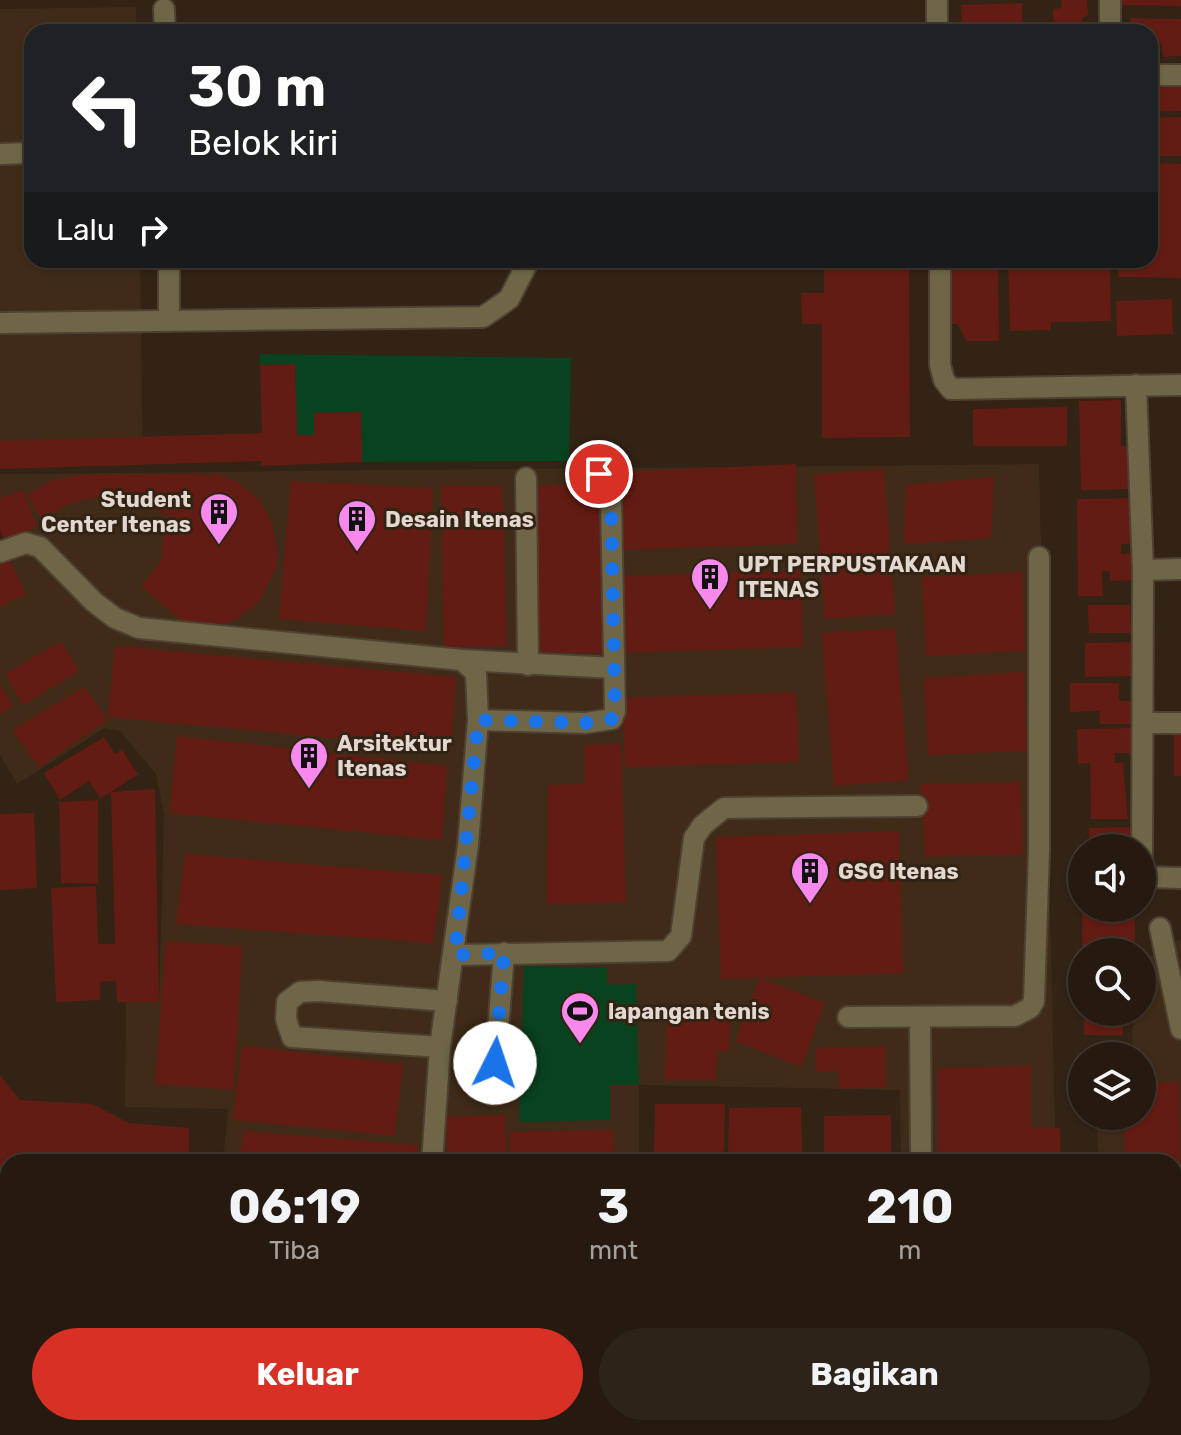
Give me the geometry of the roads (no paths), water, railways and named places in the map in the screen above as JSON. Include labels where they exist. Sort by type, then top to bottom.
[{"type":"street","points":[[937,0],[937,24]]},
{"type":"street","points":[[1110,0],[1110,24]]},
{"type":"street","points":[[164,9],[165,24]]},
{"type":"street","points":[[1158,75],[1181,75]]},
{"type":"street","points":[[0,154],[24,153]]},
{"type":"street","points":[[169,268],[169,321]]},
{"type":"street","points":[[0,323],[483,317],[509,299],[525,268]]},
{"type":"street","points":[[940,268],[940,365],[944,380],[951,389],[1181,385]]},
{"type":"street","points":[[1136,385],[1143,570],[1142,834]]},
{"type":"street","points":[[478,720],[585,723],[612,719],[611,500],[610,486],[599,474]]},
{"type":"street","points":[[526,478],[528,665]]},
{"type":"street","points":[[0,552],[26,543],[40,547],[94,602],[115,618],[139,628],[462,660],[614,668]]},
{"type":"street","points":[[848,1017],[1015,1016],[1030,1008],[1034,1001],[1039,851],[1039,557]]},
{"type":"street","points":[[1143,570],[1181,569]]},
{"type":"street","points":[[433,1154],[440,1047],[455,955],[478,720],[476,673],[462,660]]},
{"type":"street","points":[[1143,723],[1181,723]]},
{"type":"street","points":[[455,955],[668,951],[681,936],[694,838],[703,825],[724,808],[917,806]]},
{"type":"street","points":[[1156,877],[1181,878]]},
{"type":"street","points":[[1160,928],[1181,1029]]},
{"type":"street","points":[[493,1095],[504,953]]},
{"type":"street","points":[[440,1047],[292,1037],[286,1019],[287,1002],[300,992],[318,991],[447,1001]]},
{"type":"street","points":[[920,1018],[921,1154]]},
{"type":"place","name":"Student Center Itenas","points":[[219,546]]},
{"type":"place","name":"Desain Itenas","points":[[357,553]]},
{"type":"place","name":"UPT PERPUSTAKAAN ITENAS","points":[[710,611]]},
{"type":"place","name":"Arsitektur Itenas","points":[[309,790]]},
{"type":"place","name":"GSG Itenas","points":[[810,905]]},
{"type":"place","name":"lapangan tenis","points":[[580,1045]]}]
